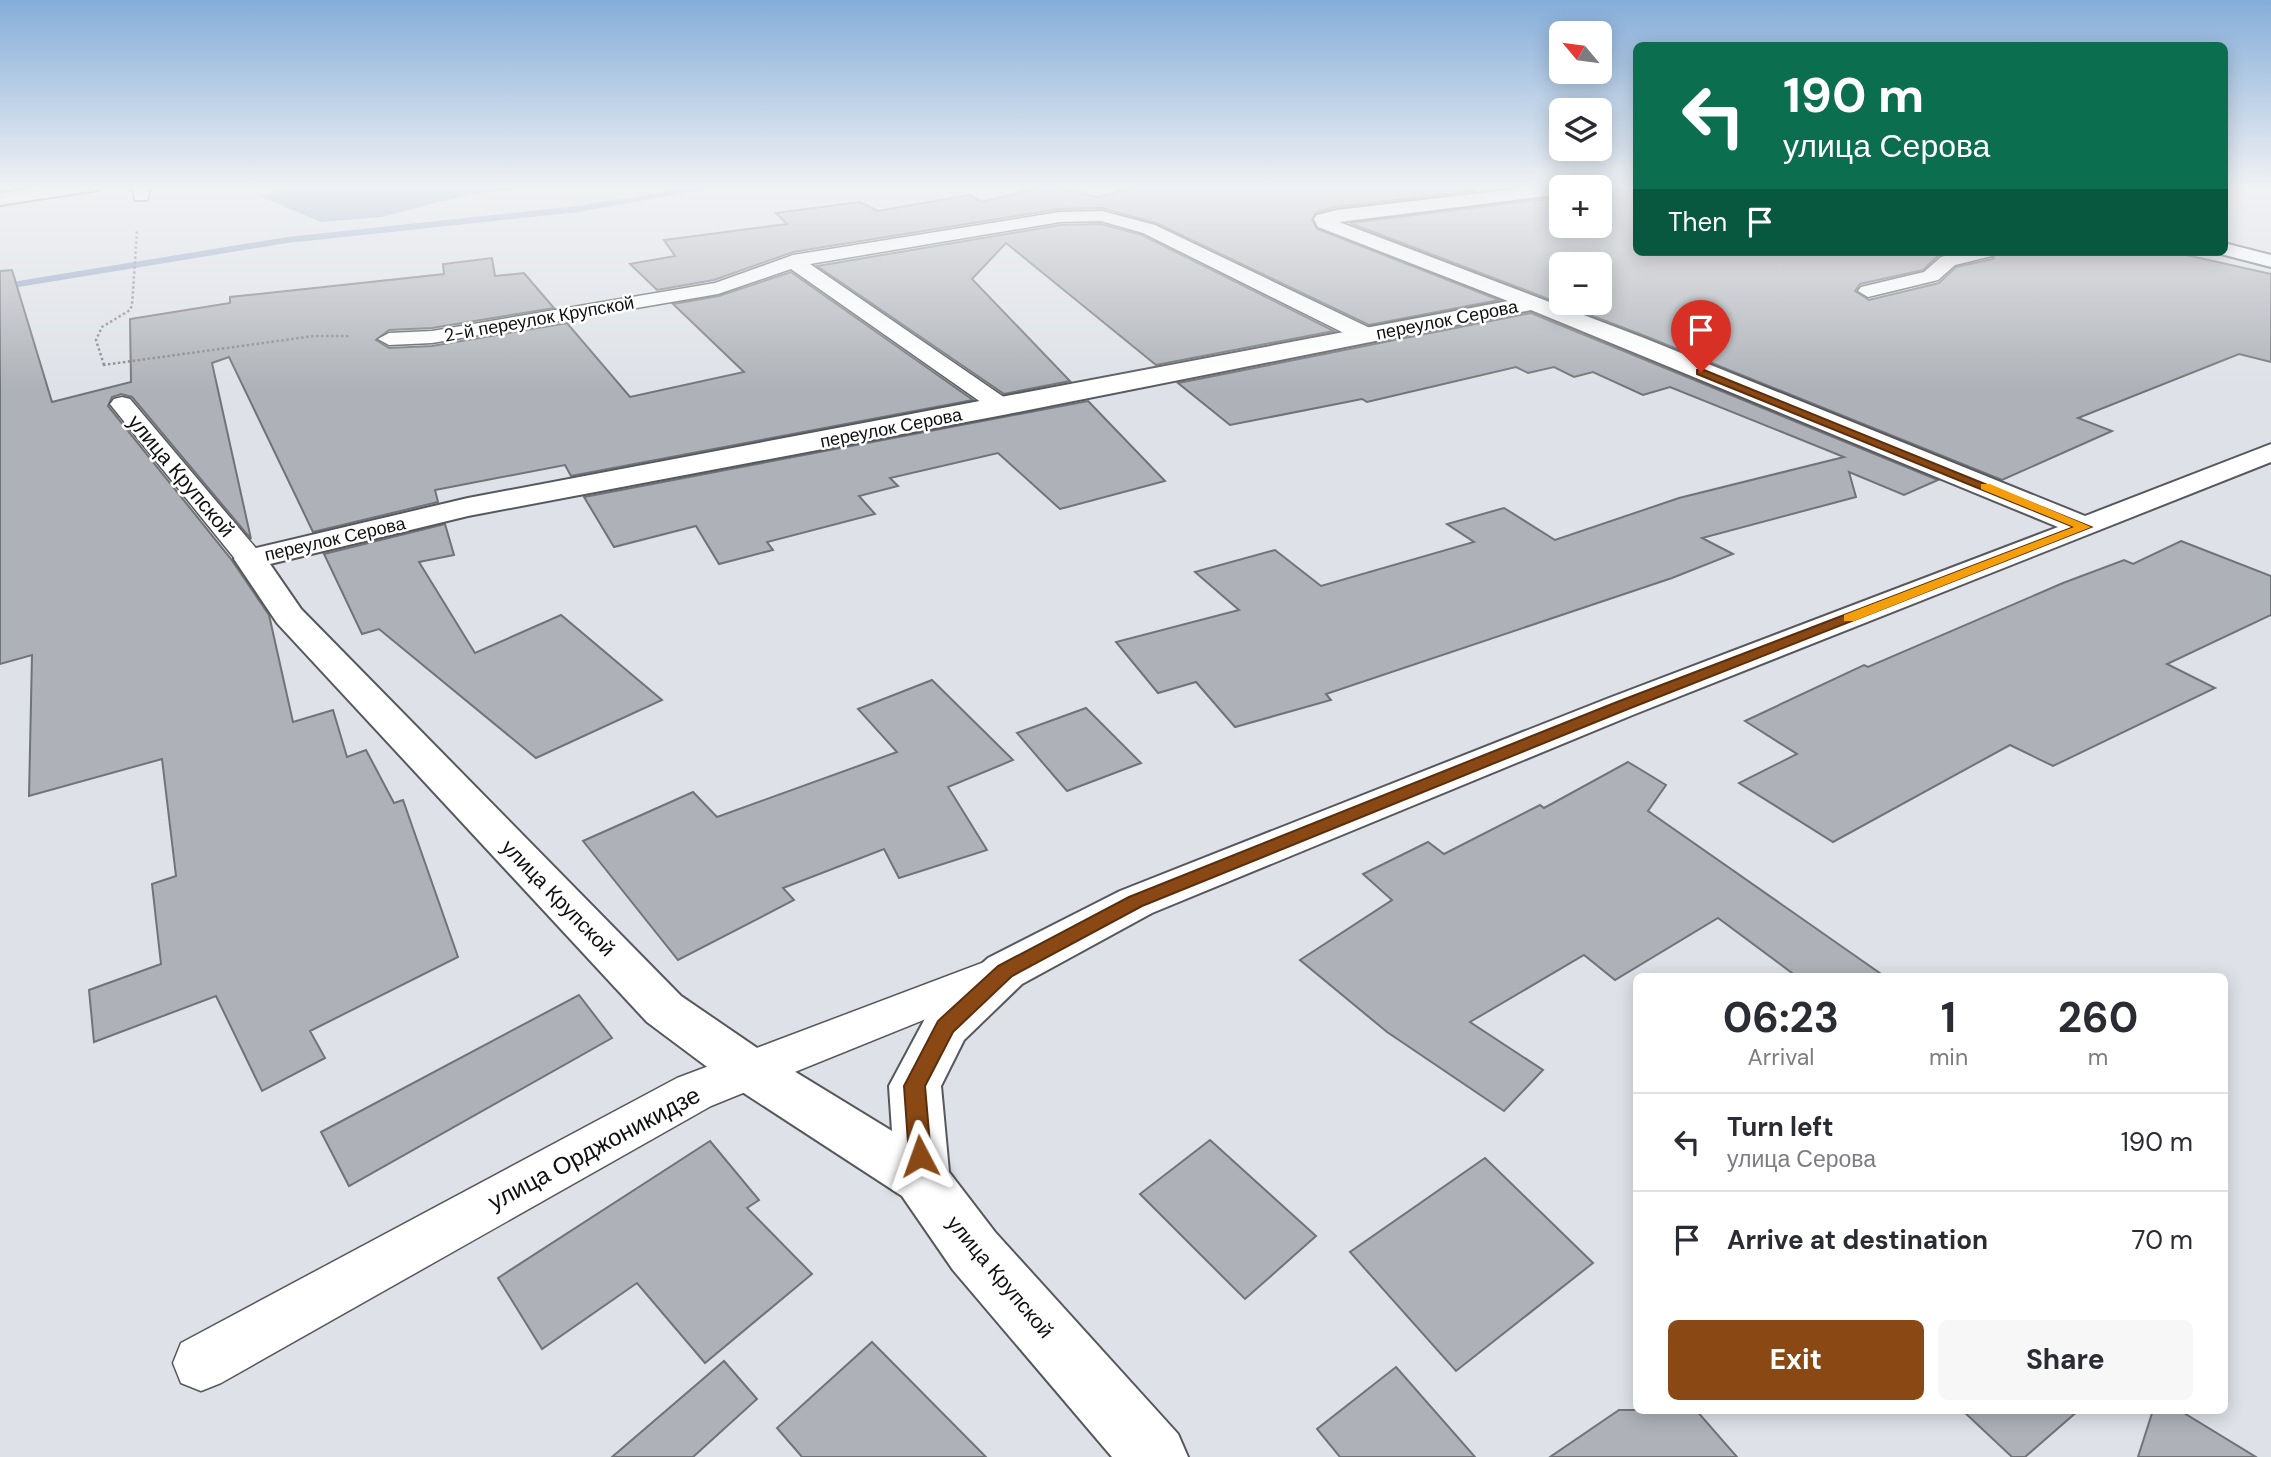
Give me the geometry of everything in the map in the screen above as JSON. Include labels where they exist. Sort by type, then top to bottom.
[{"type":"street","points":[[1403,253],[2085,527]]},
{"type":"street","points":[[2240,253],[2271,261]]},
{"type":"street","name":"переулок Серова","points":[[250,559],[468,507],[1003,407],[1533,303]]},
{"type":"street","name":"улица Орджоникидзе","points":[[922,1179],[915,1086],[946,1027],[1005,971],[1136,902],[1622,706],[2271,452]]},
{"type":"street","name":"улица Крупской","points":[[250,559],[289,616],[664,1009],[747,1069],[922,1179],[974,1251],[1154,1457]]},
{"type":"lane","name":"2-й переулок Крупской","points":[[389,339],[432,337],[718,288],[761,275],[793,261],[842,253]]},
{"type":"lane","name":"2-й переулок Крупской","points":[[1198,253],[1366,335]]},
{"type":"lane","points":[[1868,291],[1931,276],[1948,261],[1969,256]]},
{"type":"lane","points":[[793,261],[1003,407]]},
{"type":"lane","name":"улица Крупской","points":[[122,404],[250,559]]},
{"type":"lane","name":"улица Орджоникидзе","points":[[201,1363],[682,1098],[747,1069],[1005,971]]},
{"type":"path","name":"улица Крупской","points":[[122,404],[103,365],[96,340],[102,327],[130,310],[133,262]]},
{"type":"path","points":[[103,365],[314,336],[389,339]]},
{"type":"building","points":[[673,253],[790,253],[714,280],[657,290],[630,264],[675,256]]},
{"type":"building","points":[[894,253],[997,253],[972,279],[1070,381],[1004,394],[817,266]]},
{"type":"building","points":[[1018,253],[1178,253],[1334,331],[1156,365]]},
{"type":"building","points":[[1219,253],[1379,253],[1499,300],[1369,325]]},
{"type":"building","points":[[1428,253],[1549,253],[1549,299]]},
{"type":"building","points":[[1612,253],[1633,253],[1633,256],[1938,256],[1923,270],[1860,284],[1855,291],[1869,300],[1939,283],[1956,267],[1993,259],[1994,256],[2191,256],[2271,274],[2271,362],[2239,354],[2078,418],[2112,431],[2002,480],[1590,315],[1612,315]]},
{"type":"building","points":[[492,258],[495,276],[524,273],[554,308],[432,328],[389,330],[376,340],[389,348],[432,346],[567,323],[630,397],[744,372],[673,304],[719,296],[791,272],[973,400],[571,476],[565,465],[435,490],[438,502],[313,532],[229,357],[212,363],[251,539],[132,397],[121,394],[112,397],[108,406],[231,559],[269,615],[293,722],[333,710],[347,757],[366,750],[394,803],[403,800],[458,957],[310,1031],[325,1058],[262,1091],[216,996],[94,1042],[89,990],[161,964],[152,884],[176,876],[162,759],[29,796],[32,655],[0,664],[0,271],[12,270],[52,402],[131,382],[130,319],[230,303],[230,297],[444,274],[443,264]]},
{"type":"building","points":[[1531,313],[1938,480],[1904,495],[1849,472],[1856,497],[1702,538],[1733,554],[1672,578],[1326,694],[1331,700],[1235,727],[1196,682],[1158,693],[1116,642],[1239,610],[1195,572],[1275,550],[1321,586],[1474,542],[1447,524],[1504,508],[1555,540],[1679,498],[1844,457],[1670,387],[1643,395],[1593,372],[1574,377],[1554,367],[1528,373],[1516,367],[1367,402],[1362,399],[1230,425],[1178,383]]},
{"type":"building","points":[[1088,401],[1165,481],[1060,509],[998,453],[890,478],[898,486],[859,496],[875,514],[767,542],[773,550],[719,564],[696,526],[614,547],[584,497]]},
{"type":"building","points":[[445,524],[454,555],[419,562],[475,653],[561,615],[662,700],[536,758],[379,629],[362,634],[324,554]]},
{"type":"building","points":[[2181,541],[2271,576],[2271,615],[2167,664],[2215,688],[2053,766],[2010,745],[1833,842],[1739,783],[1797,754],[1745,721],[1864,665],[1868,667],[2063,583],[2124,560],[2133,564]]},
{"type":"building","points":[[932,680],[1013,760],[948,787],[987,850],[899,878],[884,849],[783,888],[794,900],[678,960],[583,841],[693,792],[717,817],[897,752],[858,709]]},
{"type":"building","points":[[1086,708],[1141,763],[1067,791],[1017,733]]},
{"type":"building","points":[[1628,762],[1666,785],[1648,811],[1880,973],[1792,973],[1718,918],[1615,980],[1584,955],[1470,1022],[1543,1070],[1504,1111],[1387,1032],[1300,960],[1392,900],[1363,874],[1428,842],[1444,854],[1540,805],[1544,808]]},
{"type":"building","points":[[579,995],[612,1038],[349,1186],[321,1132]]},
{"type":"building","points":[[1210,1140],[1316,1236],[1245,1299],[1140,1194]]},
{"type":"building","points":[[710,1141],[759,1200],[747,1208],[812,1274],[705,1363],[637,1283],[542,1349],[498,1278]]},
{"type":"building","points":[[1485,1158],[1593,1263],[1456,1371],[1350,1252]]},
{"type":"building","points":[[872,1342],[986,1457],[802,1457],[777,1428]]},
{"type":"building","points":[[724,1361],[757,1399],[693,1457],[612,1457]]},
{"type":"building","points":[[1396,1367],[1475,1457],[1340,1457],[1317,1429]]},
{"type":"building","points":[[1619,1410],[1633,1410],[1633,1414],[1699,1414],[1737,1457],[1550,1457]]},
{"type":"building","points":[[1966,1414],[2074,1414],[2025,1457],[2012,1457]]},
{"type":"building","points":[[2152,1414],[2186,1414],[2256,1457],[2138,1457]]},
{"type":"waterway","points":[[0,287],[208,253]]},
{"type":"slow traffic","points":[[1849,618],[2085,527],[1985,487]]},
{"type":"route","points":[[920,1156],[915,1086],[946,1027],[1005,971],[1136,902],[1622,706],[2085,527],[1701,372]]}]
